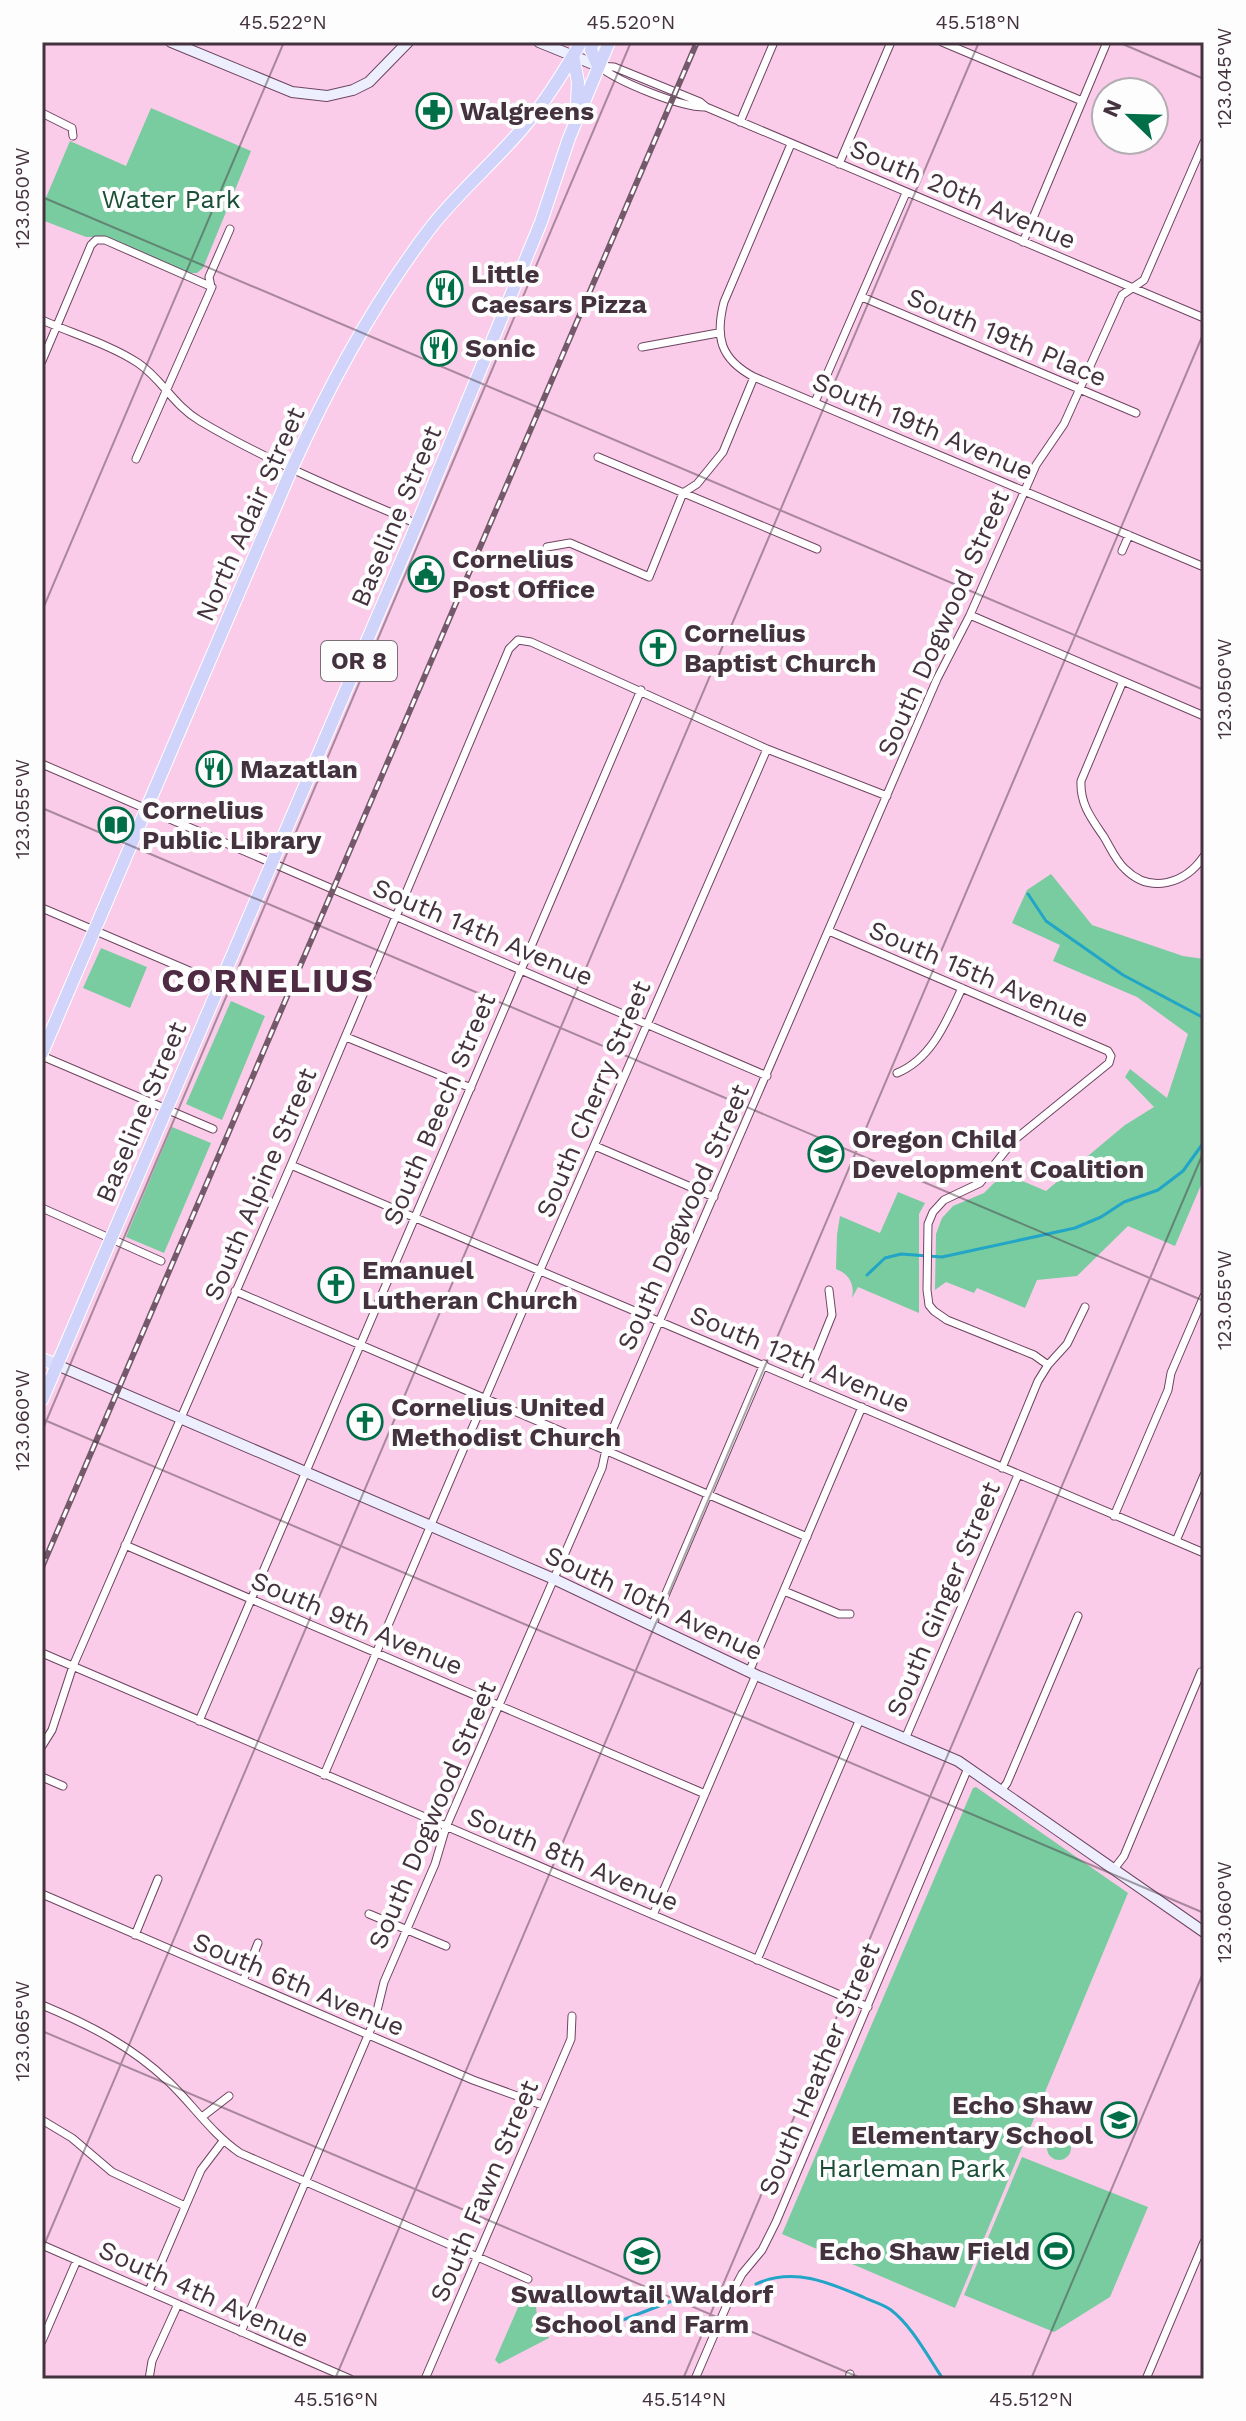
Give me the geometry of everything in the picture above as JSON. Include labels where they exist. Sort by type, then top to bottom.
[{"type":"highway","name":"North Adair Street","points":[[42,1054],[292,468],[341,368],[400,270],[453,201],[528,123],[581,42]]},
{"type":"highway","points":[[593,42],[591,50],[598,66]]},
{"type":"highway","name":"Baseline Street","points":[[42,1400],[417,524],[541,222],[579,112],[609,42]]},
{"type":"highway","points":[[573,56],[579,112]]},
{"type":"main road","points":[[171,42],[305,95],[336,95],[359,88],[375,78],[408,42]]},
{"type":"main road","points":[[539,42],[598,66]]},
{"type":"main road","points":[[42,1359],[57,1365]]},
{"type":"main road","name":"South 10th Avenue","points":[[57,1365],[554,1579],[753,1673],[968,1768],[1204,1932]]},
{"type":"street","points":[[740,122],[774,42]]},
{"type":"street","points":[[839,164],[891,42]]},
{"type":"street","points":[[942,42],[1082,101]]},
{"type":"street","points":[[1023,242],[1107,42]]},
{"type":"street","name":"South 20th Avenue","points":[[598,66],[614,67],[700,102],[791,144],[1204,318]]},
{"type":"street","points":[[42,113],[72,128],[73,136]]},
{"type":"street","name":"South Dogwood Street","points":[[241,2332],[368,2035],[380,2004],[384,1982],[435,1864],[446,1827],[937,679],[970,615],[1042,453],[1064,424],[1122,295],[1144,280],[1204,142]]},
{"type":"street","points":[[642,347],[718,333],[724,302],[791,144]]},
{"type":"street","points":[[815,402],[906,193]]},
{"type":"street","points":[[136,459],[212,287],[209,277],[230,229]]},
{"type":"street","points":[[42,361],[91,245],[96,240],[105,240],[212,287]]},
{"type":"street","name":"South 19th Place","points":[[862,297],[1136,413]]},
{"type":"street","points":[[42,320],[139,363],[155,377],[177,405],[199,420],[292,468],[417,524]]},
{"type":"street","name":"South 19th Avenue","points":[[718,333],[733,363],[754,377],[1204,567]]},
{"type":"street","points":[[547,547],[570,543],[649,577],[683,493],[703,479],[723,452],[754,377]]},
{"type":"street","points":[[598,457],[817,549]]},
{"type":"street","points":[[1122,551],[1129,535]]},
{"type":"street","points":[[970,615],[1204,716]]},
{"type":"street","name":"South Alpine Street","points":[[42,1746],[52,1730],[73,1666],[346,1037],[509,649],[518,640],[531,642],[641,690]]},
{"type":"street","points":[[1123,681],[1081,781],[1081,796],[1087,812],[1125,869],[1142,880],[1157,884],[1175,882],[1195,870],[1204,856]]},
{"type":"street","points":[[641,690],[767,749],[887,796]]},
{"type":"street","name":"South Beech Street","points":[[199,1721],[641,690]]},
{"type":"street","name":"South Cherry Street","points":[[324,1775],[767,749]]},
{"type":"street","name":"South 14th Avenue","points":[[42,764],[767,1076]]},
{"type":"street","points":[[42,908],[220,984]]},
{"type":"street","name":"South 15th Avenue","points":[[829,931],[1101,1047],[1111,1056],[1102,1069],[1013,1141],[980,1183],[944,1200],[931,1217],[927,1271],[928,1298],[934,1311],[947,1320],[1034,1355],[1048,1365]]},
{"type":"street","points":[[897,1073],[907,1069],[930,1048],[962,988]]},
{"type":"street","points":[[346,1037],[471,1088]]},
{"type":"street","points":[[42,1054],[213,1129]]},
{"type":"street","points":[[595,1146],[714,1197]]},
{"type":"street","name":"South 12th Avenue","points":[[291,1165],[1204,1553]]},
{"type":"street","points":[[42,1208],[161,1261]]},
{"type":"street","points":[[805,1382],[832,1315],[829,1290]]},
{"type":"street","points":[[235,1291],[807,1537]]},
{"type":"street","points":[[1114,1516],[1204,1296]]},
{"type":"street","points":[[1002,1468],[1038,1381],[1067,1344],[1085,1307]]},
{"type":"street","points":[[1194,1320],[1204,1324]]},
{"type":"street","points":[[652,1626],[764,1364]]},
{"type":"street","points":[[653,1915],[862,1407]]},
{"type":"street","name":"South Ginger Street","points":[[905,1739],[1018,1475]]},
{"type":"street","points":[[1176,1541],[1204,1475]]},
{"type":"street","name":"South 9th Avenue","points":[[125,1545],[705,1794]]},
{"type":"street","points":[[784,1591],[839,1614],[850,1614]]},
{"type":"street","points":[[1001,1791],[1078,1616]]},
{"type":"street","name":"South 8th Avenue","points":[[42,1653],[868,2007]]},
{"type":"street","points":[[1114,1869],[1124,1856],[1201,1672]]},
{"type":"street","name":"South Ginger Street","points":[[757,1960],[860,1719]]},
{"type":"street","name":"South Heather Street","points":[[695,2379],[732,2293],[742,2274],[762,2250],[776,2222],[968,1768]]},
{"type":"street","points":[[42,1777],[63,1786]]},
{"type":"street","points":[[135,1935],[158,1879]]},
{"type":"street","name":"South 6th Avenue","points":[[42,1894],[473,2080],[542,2105]]},
{"type":"street","points":[[369,1914],[446,1946]]},
{"type":"street","points":[[243,1981],[258,1943]]},
{"type":"street","points":[[42,2005],[124,2044],[172,2085],[223,2141],[252,2160],[528,2279]]},
{"type":"street","name":"South Fawn Street","points":[[425,2379],[571,2039],[572,2016]]},
{"type":"street","points":[[202,2117],[229,2096]]},
{"type":"street","points":[[42,2120],[72,2138],[112,2172],[185,2206]]},
{"type":"street","points":[[149,2291],[201,2170],[223,2141]]},
{"type":"street","points":[[1146,2379],[1204,2242]]},
{"type":"street","name":"South 4th Avenue","points":[[42,2245],[350,2379]]},
{"type":"street","points":[[42,2341],[77,2260]]},
{"type":"street","points":[[149,2379],[152,2361],[178,2304]]},
{"type":"green space","name":"Water Park","points":[[151,108],[251,151],[203,268],[197,273],[190,273],[105,237],[86,237],[42,220],[42,207],[70,141],[126,166]]},
{"type":"green space","points":[[1051,874],[1092,925],[1183,956],[1204,959],[1204,1178],[1175,1246],[1128,1226],[1077,1276],[1037,1280],[1025,1308],[977,1288],[974,1293],[946,1282],[935,1290],[936,1234],[942,1218],[953,1206],[984,1193],[1004,1173],[1046,1191],[1125,1125],[1154,1107],[1125,1077],[1130,1069],[1167,1098],[1188,1034],[1137,997],[1053,961],[1060,945],[1012,923],[1027,890]]},
{"type":"green space","points":[[101,948],[147,967],[130,1008],[83,988]]},
{"type":"green space","points":[[231,1001],[265,1016],[222,1120],[186,1104]]},
{"type":"green space","points":[[172,1127],[211,1143],[164,1253],[126,1237]]},
{"type":"green space","points":[[898,1192],[925,1203],[919,1214],[919,1313],[858,1287],[852,1298],[850,1280],[836,1269],[840,1216],[880,1233]]},
{"type":"green space","name":"Harleman Park","points":[[976,1787],[1128,1893],[955,2308],[782,2234]]},
{"type":"green space","points":[[1059,2136],[1067,2140],[1071,2148],[1067,2156],[1059,2160],[1051,2156],[1047,2148],[1051,2140]]},
{"type":"green space","name":"Echo Shaw Field","points":[[1022,2157],[1148,2207],[1110,2297],[1054,2332],[964,2295]]},
{"type":"green space","points":[[523,2296],[536,2305],[537,2320],[549,2338],[499,2364],[495,2360]]},
{"type":"waterway","points":[[1028,894],[1046,921],[1123,975],[1204,1018]]},
{"type":"waterway","points":[[867,1275],[885,1258],[901,1254],[942,1257],[1075,1228],[1101,1217],[1124,1202],[1158,1190],[1183,1171],[1204,1142]]},
{"type":"waterway","points":[[756,2284],[783,2277],[810,2278],[884,2306],[906,2324],[943,2379]]},
{"type":"waterway","points":[[615,2323],[690,2294]]},
{"type":"railway","points":[[42,1567],[697,42]]},
{"type":"place","name":"Walgreens","points":[[434,111]]},
{"type":"place","name":"Little Caesars Pizza","points":[[445,289]]},
{"type":"place","name":"Sonic","points":[[439,348]]},
{"type":"place","name":"Cornelius Post Office","points":[[426,574]]},
{"type":"place","name":"Cornelius Baptist Church","points":[[658,648]]},
{"type":"place","name":"Mazatlan","points":[[214,769]]},
{"type":"place","name":"Cornelius Public Library","points":[[116,825]]},
{"type":"place","name":"Oregon Child Development Coalition","points":[[826,1154]]},
{"type":"place","name":"Emanuel Lutheran Church","points":[[336,1285]]},
{"type":"place","name":"Cornelius United Methodist Church","points":[[365,1422]]},
{"type":"place","name":"Echo Shaw Elementary School","points":[[1119,2120]]},
{"type":"place","name":"Echo Shaw Field","points":[[1056,2251]]},
{"type":"place","name":"Swallowtail Waldorf School and Farm","points":[[642,2256]]},
{"type":"district","name":"CORNELIUS","points":[[268,980]]}]
